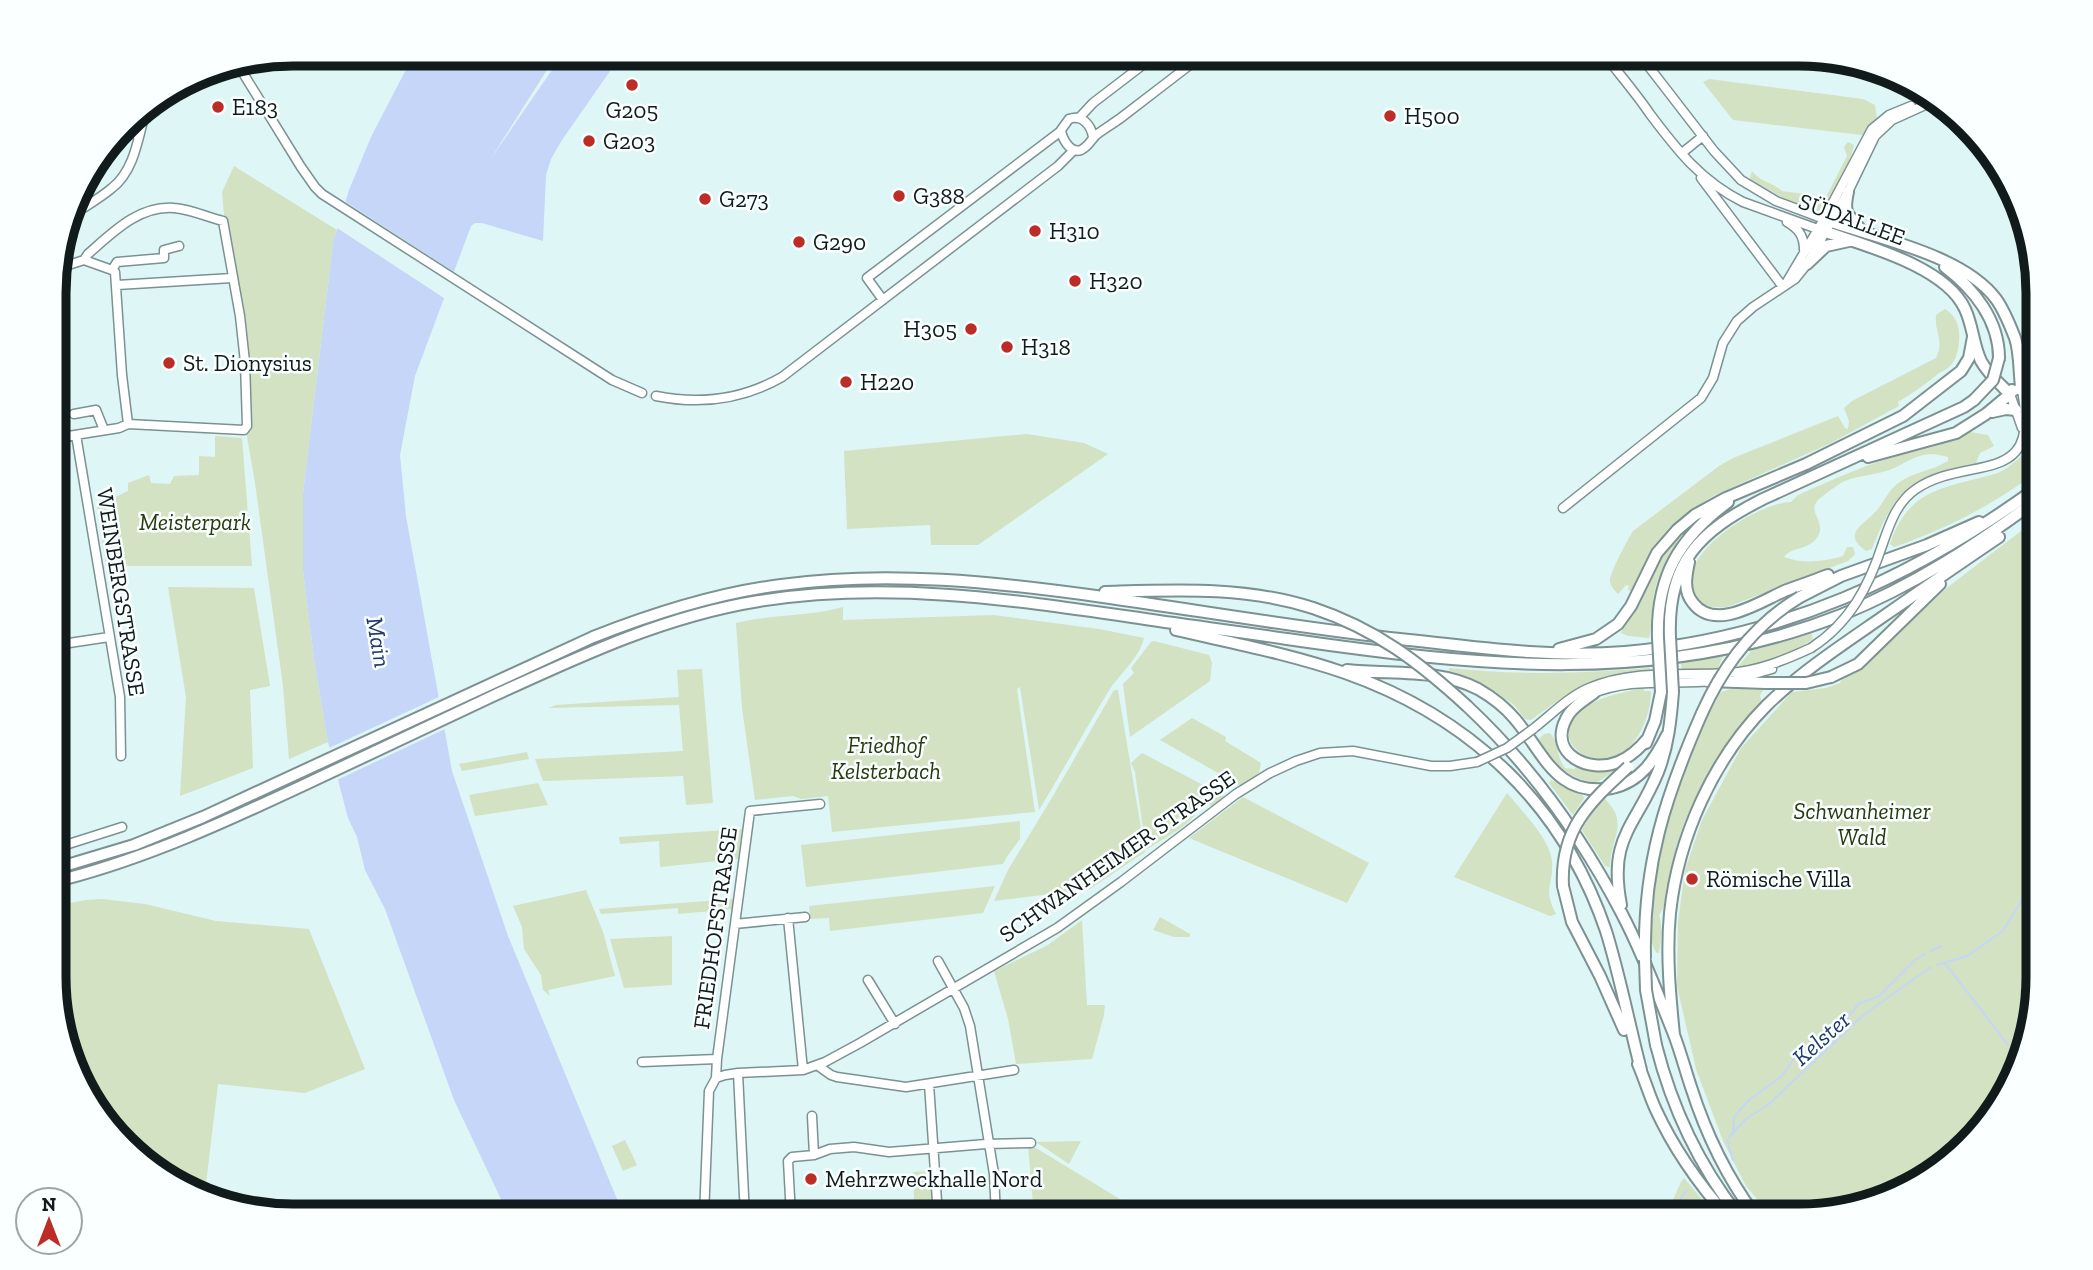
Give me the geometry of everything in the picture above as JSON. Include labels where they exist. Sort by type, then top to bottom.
[{"type":"highway","points":[[1848,192],[1848,216],[1862,232]]},
{"type":"highway","name":"SÜDALLEE","points":[[1825,225],[1862,232],[1927,254]]},
{"type":"highway","name":"SÜDALLEE","points":[[1825,225],[1852,241],[1914,265],[1941,280],[1956,293],[1970,320],[1979,355],[1989,372],[2010,394]]},
{"type":"highway","points":[[1805,259],[1829,245],[1852,241]]},
{"type":"highway","points":[[1927,254],[1963,272],[1989,292],[2000,305],[2026,363]]},
{"type":"highway","points":[[1664,638],[1678,574],[1691,553],[1712,529],[1739,511],[1975,400],[1993,380],[1999,358],[1996,336],[1981,304],[1961,281],[1927,254]]},
{"type":"highway","points":[[1511,651],[1565,648],[1587,643],[1607,634],[1626,614],[1654,559],[1671,536],[1686,522],[1704,509],[1806,464],[1903,416],[1961,371],[1969,358],[1973,337]]},
{"type":"highway","points":[[2016,340],[2021,386]]},
{"type":"highway","points":[[1822,472],[1956,433],[1986,414],[2010,394],[2018,370]]},
{"type":"highway","points":[[1989,372],[2002,379],[2011,378],[2018,370]]},
{"type":"highway","points":[[1986,414],[2016,410]]},
{"type":"highway","points":[[1622,914],[1617,873],[1620,846],[1657,774],[1667,735],[1664,638],[1659,600],[1666,577],[1679,552],[1700,525],[1742,493]]},
{"type":"highway","points":[[66,865],[145,841],[261,791],[582,641],[649,616],[719,596],[781,585],[836,580],[937,579],[1073,593],[1358,634],[1511,651],[1578,654],[1652,649],[1728,635],[1847,598],[1946,549],[2026,496]]},
{"type":"highway","points":[[66,878],[162,848],[264,804],[618,640],[678,620],[737,605],[804,596],[886,592],[958,595],[1015,600],[1359,650],[1468,662],[1513,665],[1630,663],[1735,647],[1841,615],[1917,580],[1965,551],[2026,508]]},
{"type":"highway","points":[[1729,1203],[1692,1144],[1674,1104],[1656,1045],[1646,990],[1645,904],[1650,866],[1674,782],[1715,686],[1739,651],[1763,626],[1800,597],[1824,583],[1927,545],[2007,510]]},
{"type":"highway","points":[[1708,681],[1806,683],[1831,677],[1858,664],[1936,588],[2026,516]]},
{"type":"highway","points":[[1674,1035],[1668,949],[1674,889],[1694,820],[1727,757],[1751,723],[1790,685],[1852,638],[1999,537]]},
{"type":"highway","points":[[1691,553],[1686,580],[1687,593],[1696,607],[1712,615],[1733,613],[1834,573],[1852,572]]},
{"type":"highway","points":[[1073,593],[1213,590],[1266,596],[1350,621],[1391,644],[1437,678],[1516,755],[1583,845],[1622,914],[1650,975],[1711,1141],[1746,1203]]},
{"type":"highway","points":[[1126,616],[1324,666],[1359,671],[1434,675],[1472,686],[1495,700],[1513,717],[1551,769],[1565,780],[1588,788],[1614,788],[1639,776],[1652,763],[1667,735]]},
{"type":"highway","points":[[1324,666],[1391,691],[1453,726],[1487,752],[1535,800],[1577,864],[1598,912],[1609,943],[1641,1070]]},
{"type":"highway","points":[[1667,692],[1638,757],[1590,803],[1576,823],[1564,857],[1563,886],[1572,922],[1600,976],[1656,1110],[1696,1178],[1716,1203]]},
{"type":"highway","points":[[1594,693],[1571,712],[1564,723],[1563,738],[1566,750],[1573,758],[1587,765],[1618,763],[1635,752],[1648,738]]},
{"type":"street","points":[[1079,118],[1093,103],[1141,66]]},
{"type":"street","points":[[656,396],[708,401],[755,390],[775,381],[1058,166],[1074,150],[1083,149],[1093,137],[1188,66]]},
{"type":"street","name":"SÜDALLEE","points":[[1614,66],[1783,287]]},
{"type":"street","name":"SÜDALLEE","points":[[1648,66],[1741,180],[1825,225]]},
{"type":"street","points":[[243,72],[315,187],[532,330],[612,380],[642,393]]},
{"type":"street","points":[[1563,508],[1701,398],[1713,378],[1723,343],[1737,321],[1795,279],[1872,129],[1894,112],[1924,104]]},
{"type":"street","points":[[1825,225],[1848,192],[1866,153],[1880,131],[1892,120],[1925,105]]},
{"type":"street","points":[[883,300],[867,278],[1061,131],[1071,118],[1084,121],[1091,129],[1093,137]]},
{"type":"street","points":[[84,207],[113,187],[125,174],[132,160],[142,125]]},
{"type":"street","points":[[135,131],[138,138]]},
{"type":"street","points":[[1061,131],[1074,150]]},
{"type":"street","points":[[1682,153],[1703,136]]},
{"type":"street","name":"SÜDALLEE","points":[[1691,164],[1730,195],[1773,213],[1825,225]]},
{"type":"street","points":[[1730,195],[1741,180]]},
{"type":"street","points":[[1776,201],[1773,213],[1800,232],[1804,241],[1805,259]]},
{"type":"street","points":[[66,436],[128,424],[244,430],[247,426],[240,316],[223,221],[177,208],[149,211],[130,219],[84,260]]},
{"type":"street","points":[[112,270],[117,262],[163,258],[164,250],[179,246]]},
{"type":"street","points":[[68,265],[84,260],[112,270]]},
{"type":"street","points":[[112,270],[117,285],[118,332],[128,424]]},
{"type":"street","points":[[117,285],[232,278]]},
{"type":"street","points":[[2023,431],[2010,394],[2026,383]]},
{"type":"street","points":[[1546,719],[1594,693],[1615,687],[1644,682],[1708,681],[1754,675],[1787,663],[1811,648],[1840,624],[1856,606],[1897,509],[1915,490],[1940,478],[1986,468],[2003,461],[2017,449],[2025,414],[2021,386]]},
{"type":"street","points":[[74,414],[96,410],[104,430]]},
{"type":"street","name":"WEINBERGSTRASSE","points":[[76,435],[120,697],[121,756]]},
{"type":"street","points":[[66,643],[109,636]]},
{"type":"street","points":[[1546,719],[1574,696],[1610,681],[1638,676],[1742,671],[1775,663],[1811,648]]},
{"type":"street","name":"SCHWANHEIMER STRASSE","points":[[716,1078],[738,1073],[803,1070],[895,1024],[1057,928],[1236,794],[1296,761],[1320,753],[1353,751],[1431,766],[1477,762],[1507,748],[1546,719]]},
{"type":"street","name":"FRIEDHOFSTRASSE","points":[[704,1204],[709,1091],[716,1078],[750,811],[820,804]]},
{"type":"street","points":[[66,845],[122,827]]},
{"type":"street","points":[[735,924],[805,917]]},
{"type":"street","points":[[788,918],[803,1070]]},
{"type":"street","points":[[938,961],[970,1026],[989,1145],[995,1204]]},
{"type":"street","points":[[868,979],[895,1024]]},
{"type":"street","points":[[642,1062],[717,1059]]},
{"type":"street","points":[[817,1065],[837,1077],[901,1087],[1014,1070]]},
{"type":"street","points":[[738,1073],[744,1204]]},
{"type":"street","points":[[929,1084],[937,1204]]},
{"type":"street","points":[[812,1116],[814,1155]]},
{"type":"street","points":[[791,1204],[789,1158],[854,1147],[882,1151],[1031,1143]]},
{"type":"green space","points":[[1709,79],[1863,99],[1875,105],[1877,119],[1862,135],[1733,120],[1703,82]]},
{"type":"green space","points":[[1848,142],[1854,145],[1849,162],[1820,211],[1785,199],[1751,181],[1752,171],[1782,191],[1826,197],[1847,156],[1844,147]]},
{"type":"green space","points":[[234,166],[337,230],[333,243],[303,493],[303,571],[328,742],[289,759],[283,686],[246,431],[248,396],[226,237],[222,192]]},
{"type":"green space","points":[[1945,309],[1956,321],[1959,336],[1956,355],[1948,368],[1898,402],[1899,406],[1831,443],[1715,495],[1699,505],[1665,536],[1631,592],[1626,585],[1618,594],[1613,589],[1611,574],[1633,531],[1719,466],[1838,416],[1848,429],[1849,421],[1844,408],[1852,401],[1936,358],[1940,346],[1936,315]]},
{"type":"green space","points":[[1970,432],[1988,435],[1994,446],[1980,453],[1976,463],[1936,473],[1909,488],[1889,511],[1872,549],[1866,551],[1859,545],[1855,534],[1877,510],[1891,489],[1909,477],[1948,461],[1948,457],[1934,454],[1921,456],[1892,469],[1840,484],[1820,498],[1815,505],[1820,528],[1816,539],[1784,557],[1798,561],[1821,561],[1843,556],[1847,547],[1853,547],[1855,554],[1848,561],[1727,607],[1708,606],[1694,594],[1691,579],[1696,563],[1723,533],[1741,521],[1777,504],[1791,502],[1798,495],[1854,471]]},
{"type":"green space","points":[[1027,434],[1084,443],[1108,454],[978,545],[931,545],[930,525],[847,529],[844,451]]},
{"type":"green space","name":"Meisterpark","points":[[215,436],[242,438],[252,566],[106,566],[97,506],[128,491],[128,483],[149,475],[151,483],[170,484],[174,476],[199,475],[199,456],[215,457]]},
{"type":"green space","points":[[2023,455],[2026,457],[2026,480],[1947,526],[1894,547],[1890,544],[1898,525],[1919,500],[1932,492],[2007,468]]},
{"type":"green space","points":[[1693,524],[1660,574],[1654,596],[1649,638],[1621,633],[1636,610],[1665,552],[1682,532]]},
{"type":"green space","name":"Schwanheimer Wald","points":[[2026,527],[2026,991],[2014,1049],[2003,1077],[1980,1115],[1938,1157],[1913,1173],[1858,1196],[1829,1202],[1761,1203],[1746,1186],[1723,1141],[1696,1069],[1677,986],[1678,922],[1685,870],[1702,820],[1741,748],[1792,692],[1826,688],[1840,683],[1843,676],[1864,665],[1948,587]]},
{"type":"green space","points":[[168,587],[254,588],[270,686],[250,690],[253,768],[180,796],[186,697]]},
{"type":"green space","name":"Friedhof Kelsterbach","points":[[843,607],[843,620],[994,615],[1144,638],[1133,660],[1112,685],[1039,810],[1020,687],[1017,689],[1035,812],[832,832],[828,796],[755,800],[742,708],[736,623]]},
{"type":"green space","points":[[1811,633],[1813,639],[1786,654],[1737,668],[1751,651]]},
{"type":"green space","points":[[1154,641],[1209,655],[1212,663],[1210,681],[1130,737],[1123,684],[1134,673],[1131,668]]},
{"type":"green space","points":[[1723,656],[1717,670],[1682,670],[1681,663]]},
{"type":"green space","points":[[1449,668],[1524,673],[1650,668],[1650,671],[1614,676],[1586,685],[1531,720],[1525,719],[1514,705],[1493,690],[1473,679],[1449,671]]},
{"type":"green space","points":[[702,669],[713,803],[686,805],[683,776],[543,781],[535,759],[683,751],[679,705],[549,708],[556,705],[679,697],[677,670]]},
{"type":"green space","points":[[1644,688],[1644,691],[1651,691],[1647,717],[1634,742],[1625,751],[1613,758],[1601,759],[1586,756],[1573,746],[1569,737],[1570,725],[1585,707],[1609,696]]},
{"type":"green space","points":[[1734,688],[1764,689],[1760,695],[1762,703],[1716,764],[1688,815],[1659,915],[1661,934],[1657,953],[1651,936],[1651,917],[1659,857],[1670,818],[1712,708],[1721,692]]},
{"type":"green space","points":[[1114,690],[1118,690],[1145,852],[1090,889],[994,901],[1008,870]]},
{"type":"green space","points":[[1192,718],[1226,737],[1225,741],[1261,763],[1259,773],[1241,786],[1160,740]]},
{"type":"green space","points":[[1550,733],[1565,768],[1616,770],[1596,783],[1569,774],[1550,756],[1539,739]]},
{"type":"green space","points":[[527,752],[529,759],[462,771],[459,764]]},
{"type":"green space","points":[[1142,753],[1224,796],[1212,806],[1204,803],[1185,825],[1146,850],[1135,772],[1131,763]]},
{"type":"green space","points":[[1551,780],[1581,793],[1584,798],[1573,815],[1549,783]]},
{"type":"green space","points":[[538,783],[548,805],[475,816],[469,795]]},
{"type":"green space","points":[[1507,793],[1534,825],[1550,852],[1552,869],[1549,892],[1556,914],[1550,916],[1454,877]]},
{"type":"green space","points":[[1243,797],[1369,863],[1347,903],[1189,838]]},
{"type":"green space","points":[[1605,799],[1618,824],[1610,867],[1605,866],[1582,830],[1593,810]]},
{"type":"green space","points":[[1020,821],[1020,839],[1003,864],[806,887],[801,845]]},
{"type":"green space","points":[[742,829],[738,859],[660,867],[659,841],[620,844],[619,837]]},
{"type":"green space","points":[[995,886],[983,913],[830,931],[829,918],[810,919],[809,906]]},
{"type":"green space","points":[[586,890],[603,932],[615,976],[548,990],[550,996],[543,990],[541,975],[524,949],[522,927],[513,906]]},
{"type":"green space","points":[[102,899],[145,904],[216,921],[309,929],[365,1069],[305,1093],[218,1084],[206,1185],[180,1173],[155,1157],[113,1115],[90,1077],[74,1035],[66,976],[66,904]]},
{"type":"green space","points":[[734,899],[733,909],[678,914],[678,908],[601,914],[599,909]]},
{"type":"green space","points":[[1160,917],[1190,934],[1190,937],[1174,937],[1153,930]]},
{"type":"green space","points":[[1082,920],[1087,1005],[1105,1005],[1092,1059],[1016,1064],[1008,1019],[994,971],[1048,945]]},
{"type":"green space","points":[[672,936],[672,985],[624,988],[610,939]]},
{"type":"green space","points":[[625,1140],[637,1165],[623,1171],[612,1146]]},
{"type":"green space","points":[[1081,1141],[1069,1164],[1036,1142]]},
{"type":"green space","points":[[1028,1145],[1127,1203],[1033,1204]]},
{"type":"green space","points":[[931,1171],[932,1200],[914,1201],[913,1172]]},
{"type":"green space","points":[[1684,1178],[1705,1203],[1671,1203]]},
{"type":"water","name":"Main","points":[[407,67],[549,67],[490,160],[554,67],[613,67],[551,159],[546,175],[543,241],[482,223],[471,226],[415,376],[400,455],[406,516],[452,771],[508,936],[619,1204],[503,1204],[454,1100],[385,909],[365,870],[328,742],[303,571],[303,493],[333,243],[349,190],[371,137]]},
{"type":"pier","points":[[343,200],[457,274],[447,300],[334,226]]},
{"type":"pier","points":[[441,696],[447,728],[335,781],[327,749]]},
{"type":"waterway","name":"Kelster","points":[[1937,965],[1967,956],[2003,931],[2026,896]]},
{"type":"waterway","name":"Kelster","points":[[1930,951],[1942,946]]},
{"type":"waterway","name":"Kelster","points":[[1733,1134],[1734,1117],[1749,1100],[1782,1076],[1799,1052],[1847,1019],[1858,1004],[1879,996],[1915,960],[1925,954]]},
{"type":"waterway","points":[[1945,963],[2008,1045]]},
{"type":"waterway","name":"Kelster","points":[[1729,1137],[1746,1119],[1769,1104],[1862,1016],[1931,967]]},
{"type":"waterway","name":"Kelster","points":[[1727,1140],[1733,1160]]},
{"type":"waterway","name":"Kelster","points":[[1678,1203],[1686,1191]]},
{"type":"place","name":"G205","points":[[632,85]]},
{"type":"place","name":"E183","points":[[218,107]]},
{"type":"place","name":"H500","points":[[1390,116]]},
{"type":"place","name":"G203","points":[[589,141]]},
{"type":"place","name":"G388","points":[[899,196]]},
{"type":"place","name":"G273","points":[[705,199]]},
{"type":"place","name":"H310","points":[[1035,231]]},
{"type":"place","name":"G290","points":[[799,242]]},
{"type":"place","name":"H320","points":[[1075,281]]},
{"type":"place","name":"H305","points":[[971,329]]},
{"type":"place","name":"H318","points":[[1007,347]]},
{"type":"place","name":"St. Dionysius","points":[[169,363]]},
{"type":"place","name":"H220","points":[[846,382]]},
{"type":"place","name":"Römische Villa","points":[[1692,879]]},
{"type":"place","name":"Mehrzweckhalle Nord","points":[[811,1179]]}]
